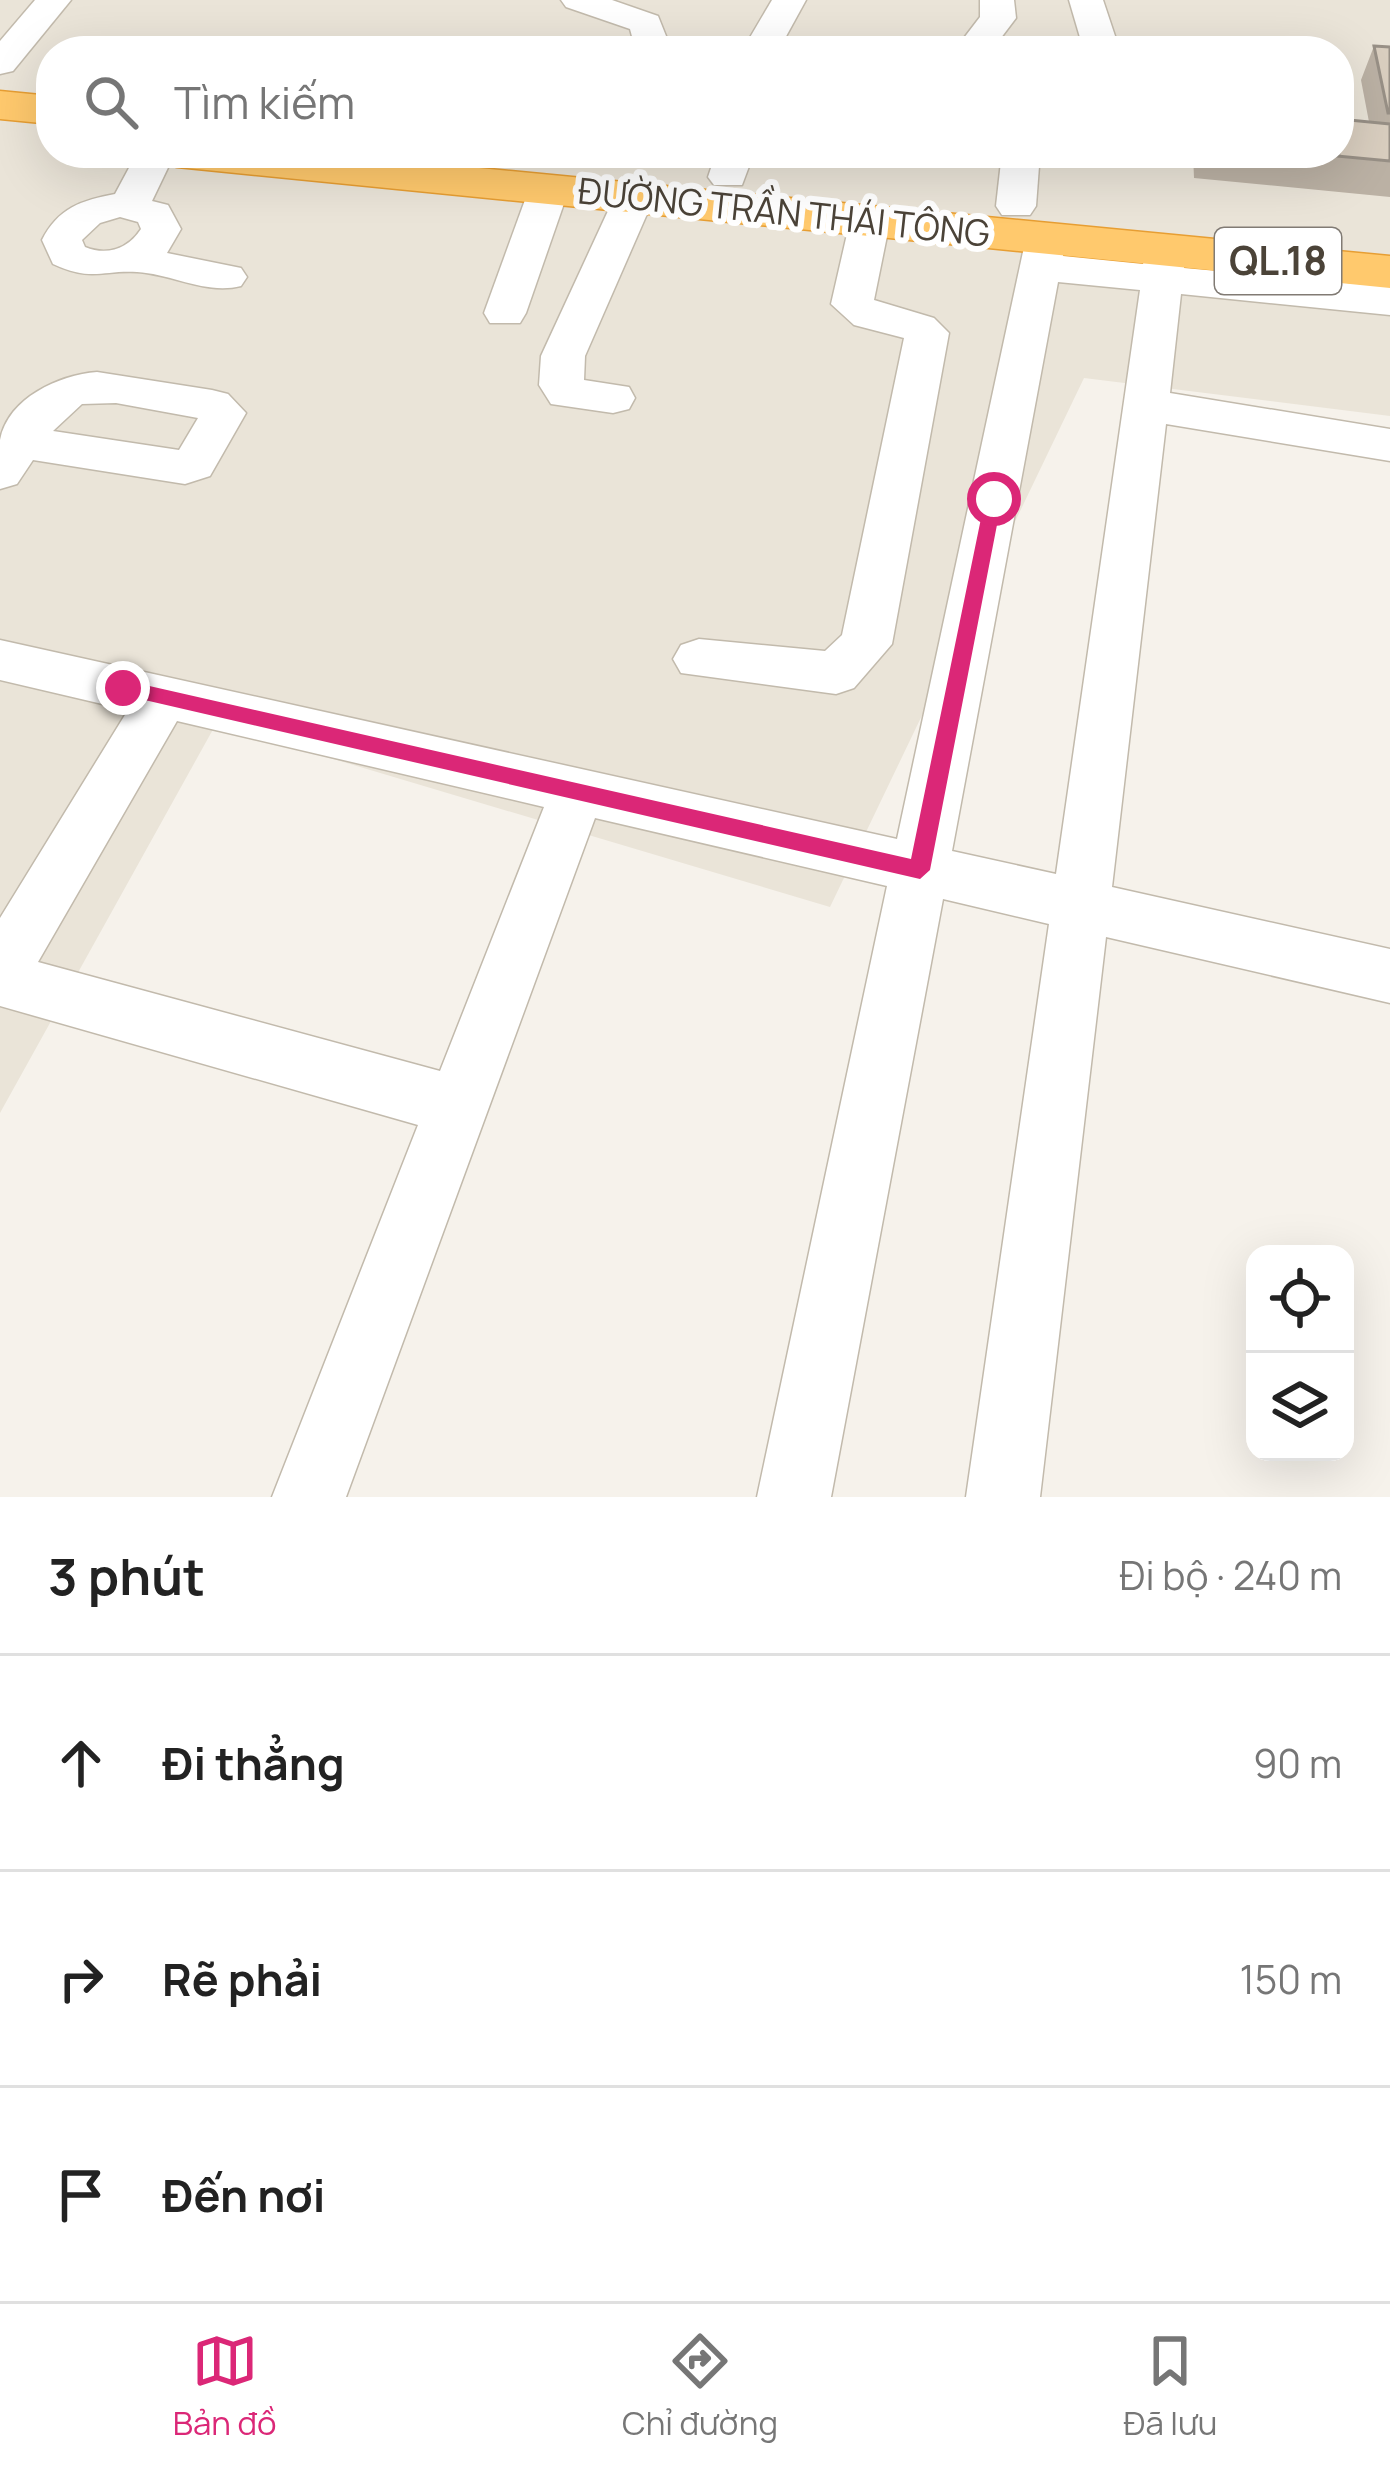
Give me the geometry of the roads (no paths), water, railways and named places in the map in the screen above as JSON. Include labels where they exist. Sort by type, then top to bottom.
[{"type":"highway","points":[[0,105],[36,109]]},
{"type":"highway","points":[[0,136],[36,140]]},
{"type":"highway","name":"ĐƯỜNG TRẦN THÁI TÔNG","points":[[332,168],[634,198],[853,209],[1034,237],[1165,264],[1390,272]]},
{"type":"highway","name":"ĐƯỜNG TRẦN THÁI TÔNG","points":[[739,168],[853,209]]},
{"type":"highway","name":"ĐƯỜNG TRẦN THÁI TÔNG","points":[[1034,237],[1390,242]]},
{"type":"street","points":[[0,63],[53,0]]},
{"type":"street","points":[[578,0],[646,23],[650,36]]},
{"type":"street","points":[[770,36],[789,0]]},
{"type":"street","points":[[986,36],[993,28],[997,0]]},
{"type":"street","points":[[1086,0],[1097,36]]},
{"type":"street","points":[[129,206],[148,168]]},
{"type":"street","points":[[794,1497],[920,870],[1034,237],[1023,168]]},
{"type":"street","points":[[505,313],[549,189]]},
{"type":"street","points":[[613,398],[566,393],[561,385],[563,356],[634,198]]},
{"type":"street","points":[[129,206],[146,209],[160,221],[159,237],[143,253],[103,265],[77,260],[63,248],[65,231],[81,216],[129,206]]},
{"type":"street","points":[[699,658],[836,673],[866,644],[928,333],[916,324],[861,313],[852,304],[853,209]]},
{"type":"street","points":[[143,253],[165,267],[226,277]]},
{"type":"street","points":[[1004,1497],[1165,264],[1390,301]]},
{"type":"street","points":[[1146,405],[1390,446]]},
{"type":"street","points":[[0,660],[1390,976]]},
{"type":"street","points":[[164,697],[0,975],[458,1106]]},
{"type":"street","points":[[309,1497],[577,792]]}]
